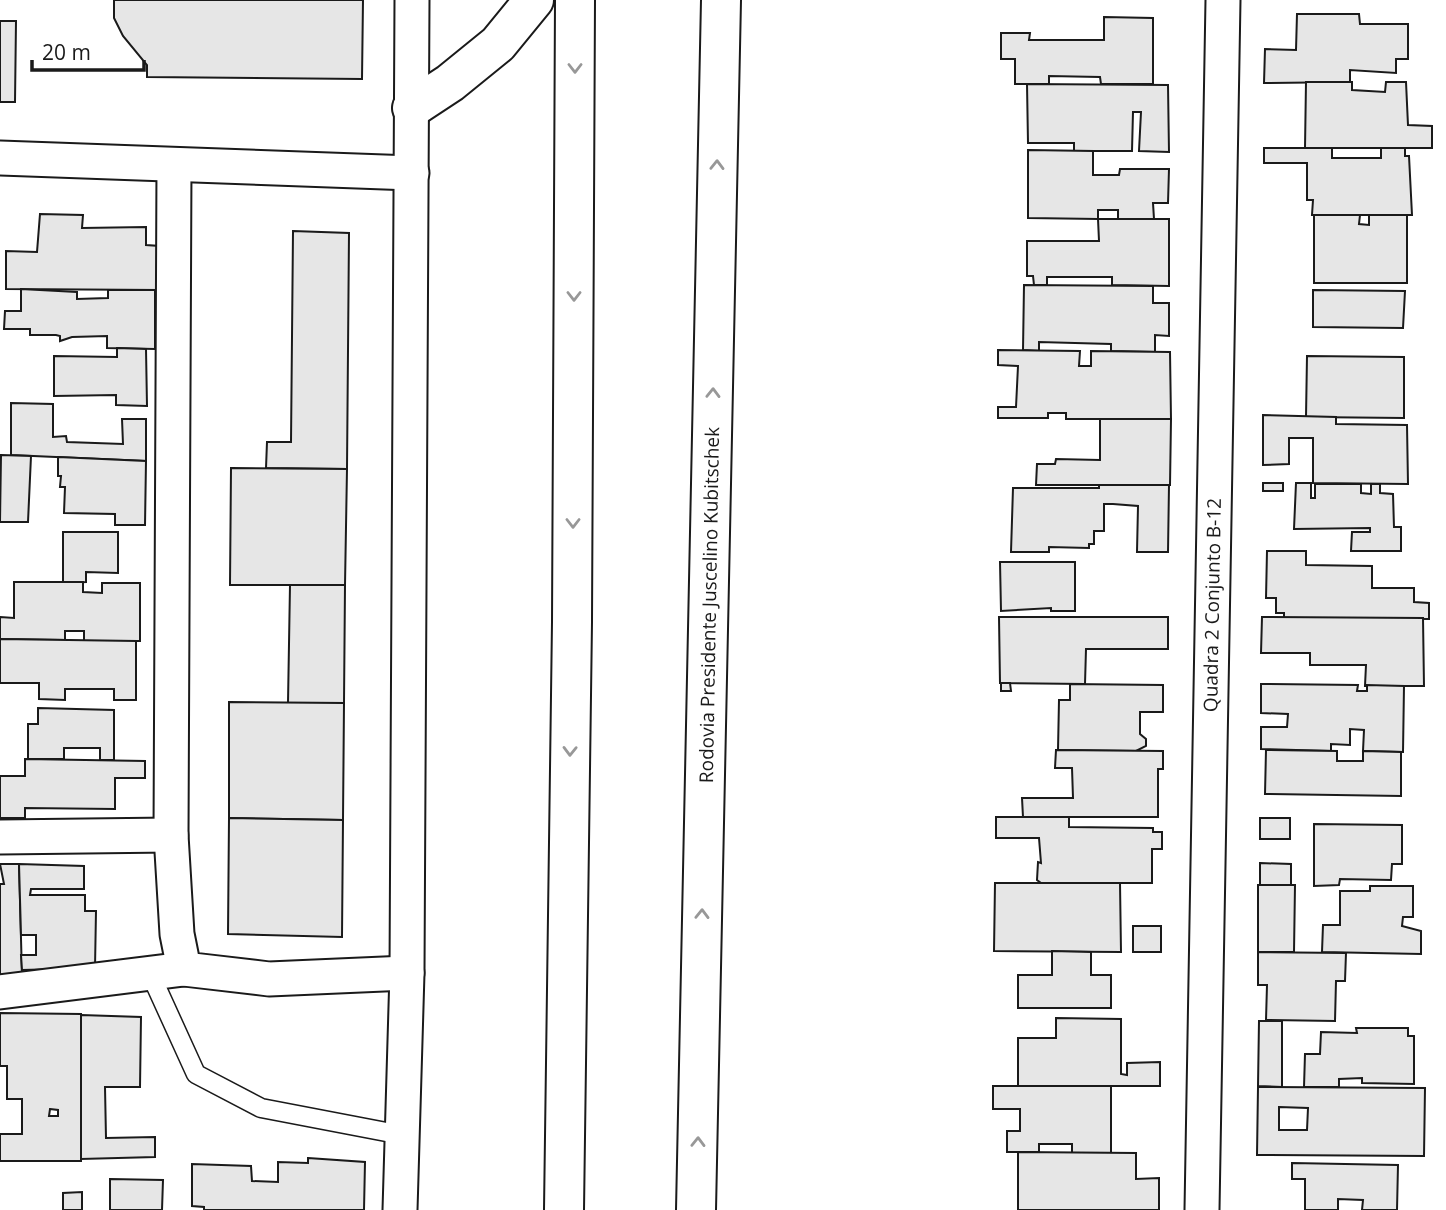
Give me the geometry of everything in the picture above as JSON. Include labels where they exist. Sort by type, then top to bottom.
[{"type":"highway","points":[[412,107],[450,83],[498,44],[534,0]]},
{"type":"highway","points":[[564,1210],[572,622],[575,0]]},
{"type":"highway","name":"Rodovia Presidente Juscelino Kubitschek","points":[[696,1210],[721,0]]},
{"type":"street","points":[[400,1210],[407,973],[412,0]]},
{"type":"street","name":"Quadra 2 Conjunto B-12","points":[[1202,1210],[1223,0]]},
{"type":"street","points":[[0,158],[412,173]]},
{"type":"street","points":[[174,166],[171,835],[176,922],[184,969]]},
{"type":"street","points":[[0,837],[171,835]]},
{"type":"street","points":[[0,992],[184,969],[269,979],[407,973]]},
{"type":"lane","points":[[150,973],[196,1074],[261,1108],[402,1135]]},
{"type":"building","points":[[114,0],[363,0],[362,79],[147,77],[147,65],[123,36],[114,18]]},
{"type":"building","points":[[1297,14],[1359,14],[1360,24],[1408,24],[1408,59],[1396,59],[1396,73],[1350,70],[1350,82],[1264,83],[1265,49],[1296,50]]},
{"type":"building","points":[[1104,17],[1153,18],[1153,84],[1101,84],[1100,77],[1049,76],[1049,84],[1015,84],[1015,59],[1001,59],[1001,33],[1030,33],[1029,40],[1104,40]]},
{"type":"building","points":[[0,21],[16,21],[15,102],[0,102]]},
{"type":"building","points":[[1306,82],[1352,82],[1352,90],[1385,92],[1386,82],[1406,82],[1408,125],[1432,126],[1432,148],[1305,148]]},
{"type":"building","points":[[1027,84],[1168,85],[1169,152],[1139,151],[1141,112],[1133,112],[1132,151],[1074,151],[1074,143],[1028,143]]},
{"type":"building","points":[[1264,148],[1332,148],[1332,158],[1381,158],[1381,148],[1405,148],[1405,156],[1409,156],[1412,215],[1312,215],[1313,200],[1307,200],[1307,163],[1264,163]]},
{"type":"building","points":[[1028,150],[1093,151],[1093,175],[1119,175],[1120,169],[1169,169],[1168,203],[1153,203],[1154,219],[1118,219],[1118,210],[1098,210],[1098,219],[1028,218]]},
{"type":"building","points":[[40,214],[83,215],[82,228],[146,227],[146,245],[160,246],[159,290],[6,289],[6,251],[37,252]]},
{"type":"building","points":[[1314,215],[1360,215],[1359,224],[1369,225],[1369,215],[1407,215],[1407,283],[1314,283]]},
{"type":"building","points":[[1098,219],[1169,219],[1169,286],[1112,285],[1112,277],[1047,277],[1047,285],[1034,285],[1033,276],[1027,276],[1027,241],[1099,241]]},
{"type":"building","points":[[293,231],[349,233],[347,469],[266,468],[267,442],[291,442]]},
{"type":"building","points":[[1024,285],[1153,286],[1153,303],[1169,303],[1169,336],[1155,335],[1155,352],[1111,351],[1111,344],[1039,342],[1039,351],[1023,350]]},
{"type":"building","points":[[21,289],[77,292],[77,299],[108,298],[108,290],[155,290],[155,349],[107,348],[107,336],[72,337],[60,341],[60,336],[56,335],[30,335],[30,329],[4,329],[5,311],[21,311]]},
{"type":"building","points":[[1313,290],[1405,291],[1403,328],[1313,327]]},
{"type":"building","points":[[117,348],[146,349],[147,406],[116,405],[116,395],[54,396],[54,356],[117,357]]},
{"type":"building","points":[[998,350],[1080,351],[1079,366],[1091,366],[1091,351],[1170,352],[1171,419],[1066,419],[1066,413],[1048,413],[1048,418],[998,418],[998,407],[1016,407],[1018,366],[998,365]]},
{"type":"building","points":[[1307,356],[1404,357],[1404,418],[1306,417]]},
{"type":"building","points":[[11,403],[53,404],[53,437],[66,436],[67,442],[123,444],[122,419],[146,419],[146,461],[11,455]]},
{"type":"building","points":[[1263,415],[1336,417],[1336,424],[1407,425],[1408,484],[1313,483],[1313,438],[1289,438],[1289,464],[1263,465]]},
{"type":"building","points":[[1100,419],[1171,419],[1170,485],[1036,485],[1037,464],[1055,464],[1056,459],[1100,460]]},
{"type":"building","points":[[1,455],[31,456],[28,522],[0,522]]},
{"type":"building","points":[[58,457],[146,461],[145,525],[115,525],[115,514],[64,513],[65,487],[60,487]]},
{"type":"building","points":[[231,468],[347,469],[345,585],[230,585]]},
{"type":"building","points":[[1263,483],[1283,483],[1283,491],[1263,491]]},
{"type":"building","points":[[1296,483],[1311,483],[1311,498],[1315,498],[1315,484],[1361,484],[1361,493],[1371,494],[1371,484],[1380,484],[1380,493],[1393,494],[1394,527],[1401,527],[1401,551],[1351,551],[1352,532],[1370,532],[1370,528],[1294,529]]},
{"type":"building","points":[[1099,485],[1169,485],[1168,552],[1137,552],[1138,506],[1104,504],[1104,531],[1094,531],[1094,544],[1089,544],[1089,548],[1049,547],[1049,552],[1011,552],[1013,488],[1099,488]]},
{"type":"building","points":[[63,532],[118,532],[118,573],[86,572],[86,582],[63,583]]},
{"type":"building","points":[[1267,551],[1306,551],[1306,565],[1372,566],[1372,588],[1414,588],[1414,602],[1429,603],[1429,619],[1284,618],[1284,613],[1276,613],[1276,598],[1266,598]]},
{"type":"building","points":[[1000,562],[1075,562],[1075,611],[1051,611],[1051,608],[1001,611]]},
{"type":"building","points":[[14,582],[83,582],[83,592],[102,593],[102,583],[140,583],[140,641],[84,641],[84,631],[65,631],[65,640],[0,639],[0,617],[14,618]]},
{"type":"building","points":[[290,585],[345,585],[344,703],[288,703]]},
{"type":"building","points":[[999,617],[1168,617],[1168,649],[1086,649],[1085,684],[1000,683]]},
{"type":"building","points":[[1262,617],[1423,618],[1424,686],[1365,686],[1366,665],[1310,665],[1310,653],[1261,653]]},
{"type":"building","points":[[0,639],[136,641],[136,700],[114,700],[114,689],[65,689],[65,700],[39,699],[39,683],[0,683]]},
{"type":"building","points":[[1001,683],[1010,683],[1011,691],[1001,691]]},
{"type":"building","points":[[1070,684],[1163,685],[1163,712],[1140,712],[1140,734],[1146,739],[1146,746],[1136,751],[1058,750],[1059,700],[1070,700]]},
{"type":"building","points":[[1261,684],[1358,685],[1357,691],[1367,691],[1367,685],[1404,686],[1403,752],[1363,751],[1364,730],[1350,729],[1350,745],[1331,744],[1331,751],[1261,749],[1261,727],[1287,727],[1288,714],[1261,713]]},
{"type":"building","points":[[229,702],[344,703],[343,820],[229,818]]},
{"type":"building","points":[[38,708],[114,710],[114,760],[100,760],[100,748],[64,748],[64,759],[28,759],[28,724],[38,724]]},
{"type":"building","points":[[1056,750],[1163,751],[1163,769],[1158,769],[1158,817],[1023,817],[1022,798],[1073,798],[1072,768],[1055,768]]},
{"type":"building","points":[[1266,750],[1337,751],[1337,761],[1363,761],[1363,751],[1401,752],[1401,796],[1265,794]]},
{"type":"building","points":[[25,759],[145,761],[145,778],[115,778],[115,809],[25,808],[25,818],[0,818],[0,776],[25,776]]},
{"type":"building","points":[[996,817],[1069,817],[1069,827],[1153,828],[1153,832],[1162,832],[1162,849],[1152,849],[1152,883],[1041,883],[1037,880],[1038,862],[1041,863],[1039,838],[996,838]]},
{"type":"building","points":[[229,818],[343,820],[342,937],[228,934]]},
{"type":"building","points":[[1260,818],[1290,818],[1290,839],[1260,839]]},
{"type":"building","points":[[1314,824],[1402,825],[1402,864],[1392,864],[1391,880],[1340,879],[1339,885],[1314,886]]},
{"type":"building","points":[[1260,863],[1291,864],[1291,885],[1260,885]]},
{"type":"building","points":[[0,864],[19,864],[22,976],[0,976],[0,884],[4,884]]},
{"type":"building","points":[[19,864],[84,866],[84,889],[31,889],[30,895],[85,895],[85,911],[96,911],[95,968],[22,970],[21,955],[36,955],[36,935],[21,935]]},
{"type":"building","points":[[995,883],[1120,883],[1121,952],[994,951]]},
{"type":"building","points":[[1258,885],[1295,885],[1294,952],[1258,952]]},
{"type":"building","points":[[1370,886],[1413,886],[1413,917],[1403,917],[1402,926],[1421,931],[1421,954],[1322,952],[1323,925],[1340,925],[1340,891],[1370,891]]},
{"type":"building","points":[[1133,926],[1161,926],[1161,952],[1133,952]]},
{"type":"building","points":[[1052,951],[1091,952],[1091,975],[1111,975],[1111,1008],[1018,1008],[1018,975],[1052,975]]},
{"type":"building","points":[[1258,952],[1346,953],[1345,981],[1336,981],[1335,1021],[1266,1020],[1267,985],[1258,985]]},
{"type":"building","points":[[0,1013],[81,1014],[81,1161],[0,1161],[0,1134],[22,1134],[22,1099],[7,1099],[7,1066],[0,1066]],"holes":[[[50,1109],[58,1110],[58,1116],[49,1116]]]},
{"type":"building","points":[[81,1015],[141,1017],[140,1087],[105,1087],[106,1138],[155,1137],[155,1157],[81,1159]]},
{"type":"building","points":[[1056,1018],[1121,1019],[1121,1074],[1127,1075],[1127,1063],[1160,1062],[1160,1086],[1018,1086],[1018,1038],[1056,1038]]},
{"type":"building","points":[[1259,1021],[1282,1021],[1282,1087],[1258,1086]]},
{"type":"building","points":[[1356,1028],[1408,1028],[1408,1036],[1414,1036],[1414,1084],[1362,1083],[1362,1078],[1339,1079],[1339,1087],[1304,1087],[1305,1054],[1320,1054],[1321,1032],[1357,1033]]},
{"type":"building","points":[[993,1086],[1111,1086],[1111,1153],[1072,1153],[1072,1144],[1039,1144],[1039,1152],[1007,1152],[1007,1131],[1020,1131],[1020,1109],[993,1109]]},
{"type":"building","points":[[1258,1087],[1425,1088],[1424,1156],[1257,1155]],"holes":[[[1279,1107],[1308,1108],[1307,1130],[1279,1130]]]},
{"type":"building","points":[[1018,1152],[1136,1153],[1136,1179],[1159,1178],[1159,1210],[1018,1210]]},
{"type":"building","points":[[308,1158],[365,1162],[364,1210],[204,1210],[204,1207],[192,1206],[192,1164],[251,1166],[252,1181],[278,1182],[278,1162],[308,1163]]},
{"type":"building","points":[[1292,1163],[1398,1165],[1397,1210],[1362,1210],[1363,1200],[1338,1199],[1338,1210],[1305,1210],[1305,1179],[1292,1179]]},
{"type":"building","points":[[110,1179],[163,1180],[162,1210],[110,1210]]},
{"type":"building","points":[[82,1192],[82,1210],[63,1210],[63,1193]]}]
